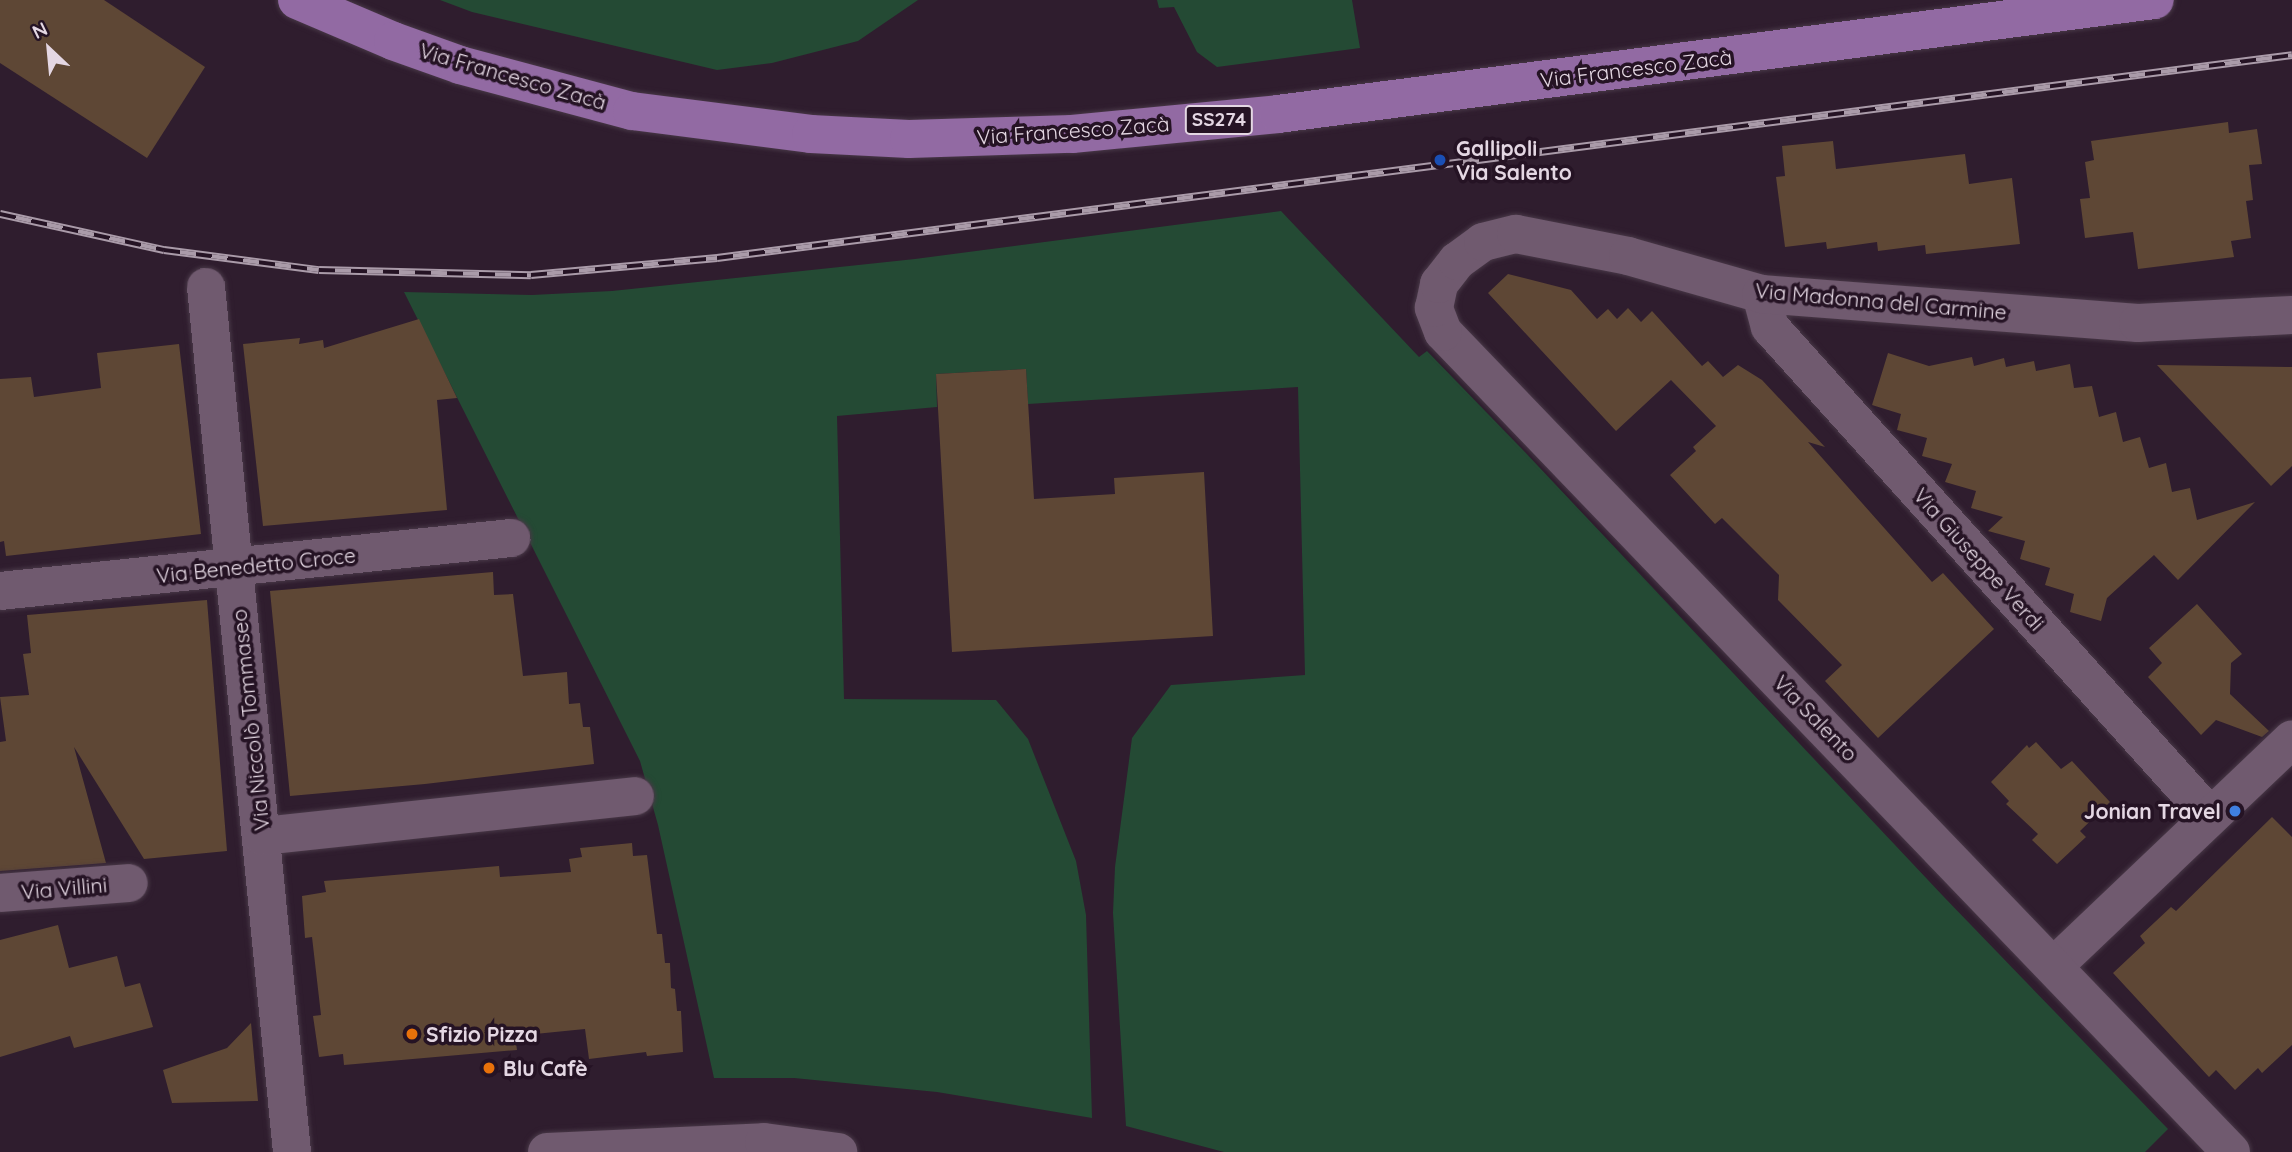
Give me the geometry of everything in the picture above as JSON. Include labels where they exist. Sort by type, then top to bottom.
[{"type":"main road","name":"Via Francesco Zacà","points":[[297,0],[393,41],[460,65],[632,111],[811,134],[909,139],[1072,134],[1278,114],[2155,0]]},
{"type":"street","name":"Via Madonna del Carmine","points":[[1446,272],[1483,242],[1516,234],[1628,256],[1761,294],[2138,323],[2292,315]]},
{"type":"street","name":"Via Salento","points":[[1446,272],[1439,284],[1434,308],[1443,332],[2055,965],[2231,1152]]},
{"type":"street","name":"Via Niccolò Tommaseo","points":[[206,287],[292,1152]]},
{"type":"street","name":"Via Giuseppe Verdi","points":[[1761,294],[1770,327],[2210,817]]},
{"type":"street","name":"Via Benedetto Croce","points":[[0,591],[511,538]]},
{"type":"street","points":[[2055,965],[2292,739]]},
{"type":"street","points":[[262,836],[635,796]]},
{"type":"street","name":"Via Villini","points":[[0,893],[129,883]]},
{"type":"street","points":[[547,1152],[764,1142],[838,1152]]},
{"type":"green space","points":[[440,0],[918,0],[858,41],[772,63],[717,70],[472,12]]},
{"type":"green space","points":[[1157,0],[1352,0],[1360,48],[1217,67],[1197,52],[1174,7],[1159,8]]},
{"type":"green space","points":[[1281,211],[1419,357],[1427,351],[1523,450],[1944,897],[2168,1129],[2145,1152],[1224,1152],[1126,1126],[1113,913],[1115,867],[1132,738],[1171,685],[1305,675],[1298,387],[1028,404],[1026,369],[936,374],[937,407],[837,416],[844,699],[996,700],[1028,739],[1076,861],[1086,915],[1092,1118],[937,1092],[794,1078],[714,1078],[658,825],[640,761],[404,292],[532,295],[612,291],[915,259]]},
{"type":"building","points":[[0,0],[104,0],[205,67],[147,158],[0,63]]},
{"type":"building","points":[[2228,122],[2229,133],[2257,129],[2262,164],[2249,165],[2253,200],[2246,201],[2251,238],[2231,241],[2234,257],[2138,269],[2133,232],[2085,238],[2080,199],[2090,198],[2085,162],[2094,160],[2091,141]]},
{"type":"building","points":[[1833,141],[1836,169],[1965,154],[1969,184],[2012,178],[2020,244],[1926,254],[1925,245],[1878,251],[1877,242],[1827,249],[1826,242],[1785,247],[1776,177],[1785,176],[1782,146]]},
{"type":"building","points":[[1508,274],[1571,290],[1597,319],[1608,309],[1617,319],[1628,308],[1641,322],[1652,311],[1702,366],[1708,361],[1723,377],[1738,365],[1762,380],[1825,447],[1808,442],[1932,582],[1943,573],[1994,629],[1878,738],[1825,681],[1842,665],[1778,600],[1779,575],[1722,518],[1715,524],[1670,475],[1696,451],[1693,447],[1716,426],[1671,380],[1616,431],[1488,293]]},
{"type":"building","points":[[419,319],[457,398],[437,400],[447,510],[263,526],[243,344],[300,338],[299,344],[323,340],[324,348]]},
{"type":"building","points":[[179,344],[201,534],[6,556],[4,541],[0,542],[0,379],[31,377],[34,397],[101,388],[97,353]]},
{"type":"building","points":[[1888,353],[1929,366],[1972,357],[1974,366],[2004,358],[2006,367],[2034,361],[2036,371],[2070,364],[2074,388],[2092,386],[2099,417],[2116,412],[2123,442],[2140,437],[2149,468],[2166,463],[2172,492],[2190,488],[2197,520],[2255,502],[2178,580],[2154,555],[2107,598],[2101,621],[2070,612],[2074,594],[2045,585],[2050,568],[2020,559],[2025,541],[1988,531],[2003,517],[1971,508],[1976,491],[1945,482],[1952,464],[1922,456],[1927,438],[1897,430],[1901,414],[1872,405]]},
{"type":"building","points":[[2157,365],[2292,367],[2292,466],[2271,486]]},
{"type":"building","points":[[1026,369],[1034,499],[1115,494],[1114,478],[1204,472],[1213,636],[952,652],[936,374]]},
{"type":"building","points":[[493,572],[494,595],[513,594],[523,676],[567,672],[569,704],[580,703],[583,727],[590,727],[594,764],[425,784],[290,796],[270,591]]},
{"type":"building","points":[[207,600],[227,851],[144,859],[74,747],[106,863],[0,871],[0,742],[6,741],[0,697],[29,695],[23,654],[31,653],[27,615]]},
{"type":"building","points":[[2197,604],[2242,654],[2231,663],[2230,694],[2269,731],[2262,737],[2216,720],[2201,735],[2148,677],[2162,663],[2149,648]]},
{"type":"building","points":[[2036,742],[2061,769],[2072,761],[2110,802],[2080,831],[2086,837],[2057,864],[2032,840],[2038,834],[2006,804],[2009,801],[1991,782],[2027,745],[2029,748]]},
{"type":"building","points":[[2272,817],[2292,837],[2292,1045],[2262,1073],[2258,1068],[2235,1090],[2216,1070],[2209,1077],[2113,973],[2145,943],[2140,936],[2171,907],[2176,911]]},
{"type":"building","points":[[632,843],[633,856],[647,855],[657,934],[662,934],[665,963],[670,963],[671,988],[675,989],[677,1011],[681,1011],[683,1052],[647,1056],[646,1052],[589,1059],[585,1029],[515,1036],[517,1050],[344,1065],[343,1054],[319,1057],[313,1016],[321,1015],[312,937],[305,938],[302,896],[326,892],[324,881],[499,866],[500,877],[571,872],[569,859],[582,857],[580,848]]},
{"type":"building","points":[[58,925],[69,968],[117,956],[125,987],[140,983],[153,1027],[74,1048],[70,1036],[0,1057],[0,940]]},
{"type":"building","points":[[251,1023],[258,1101],[172,1103],[163,1070],[227,1048]]},
{"type":"railway","points":[[0,214],[164,250],[319,270],[531,275],[717,258],[2292,55]]},
{"type":"place","name":"Gallipoli Via Salento","points":[[1440,160]]},
{"type":"place","name":"Jonian Travel","points":[[2235,811]]},
{"type":"place","name":"Sfizio Pizza","points":[[412,1034]]},
{"type":"place","name":"Blu Cafè","points":[[489,1068]]}]
